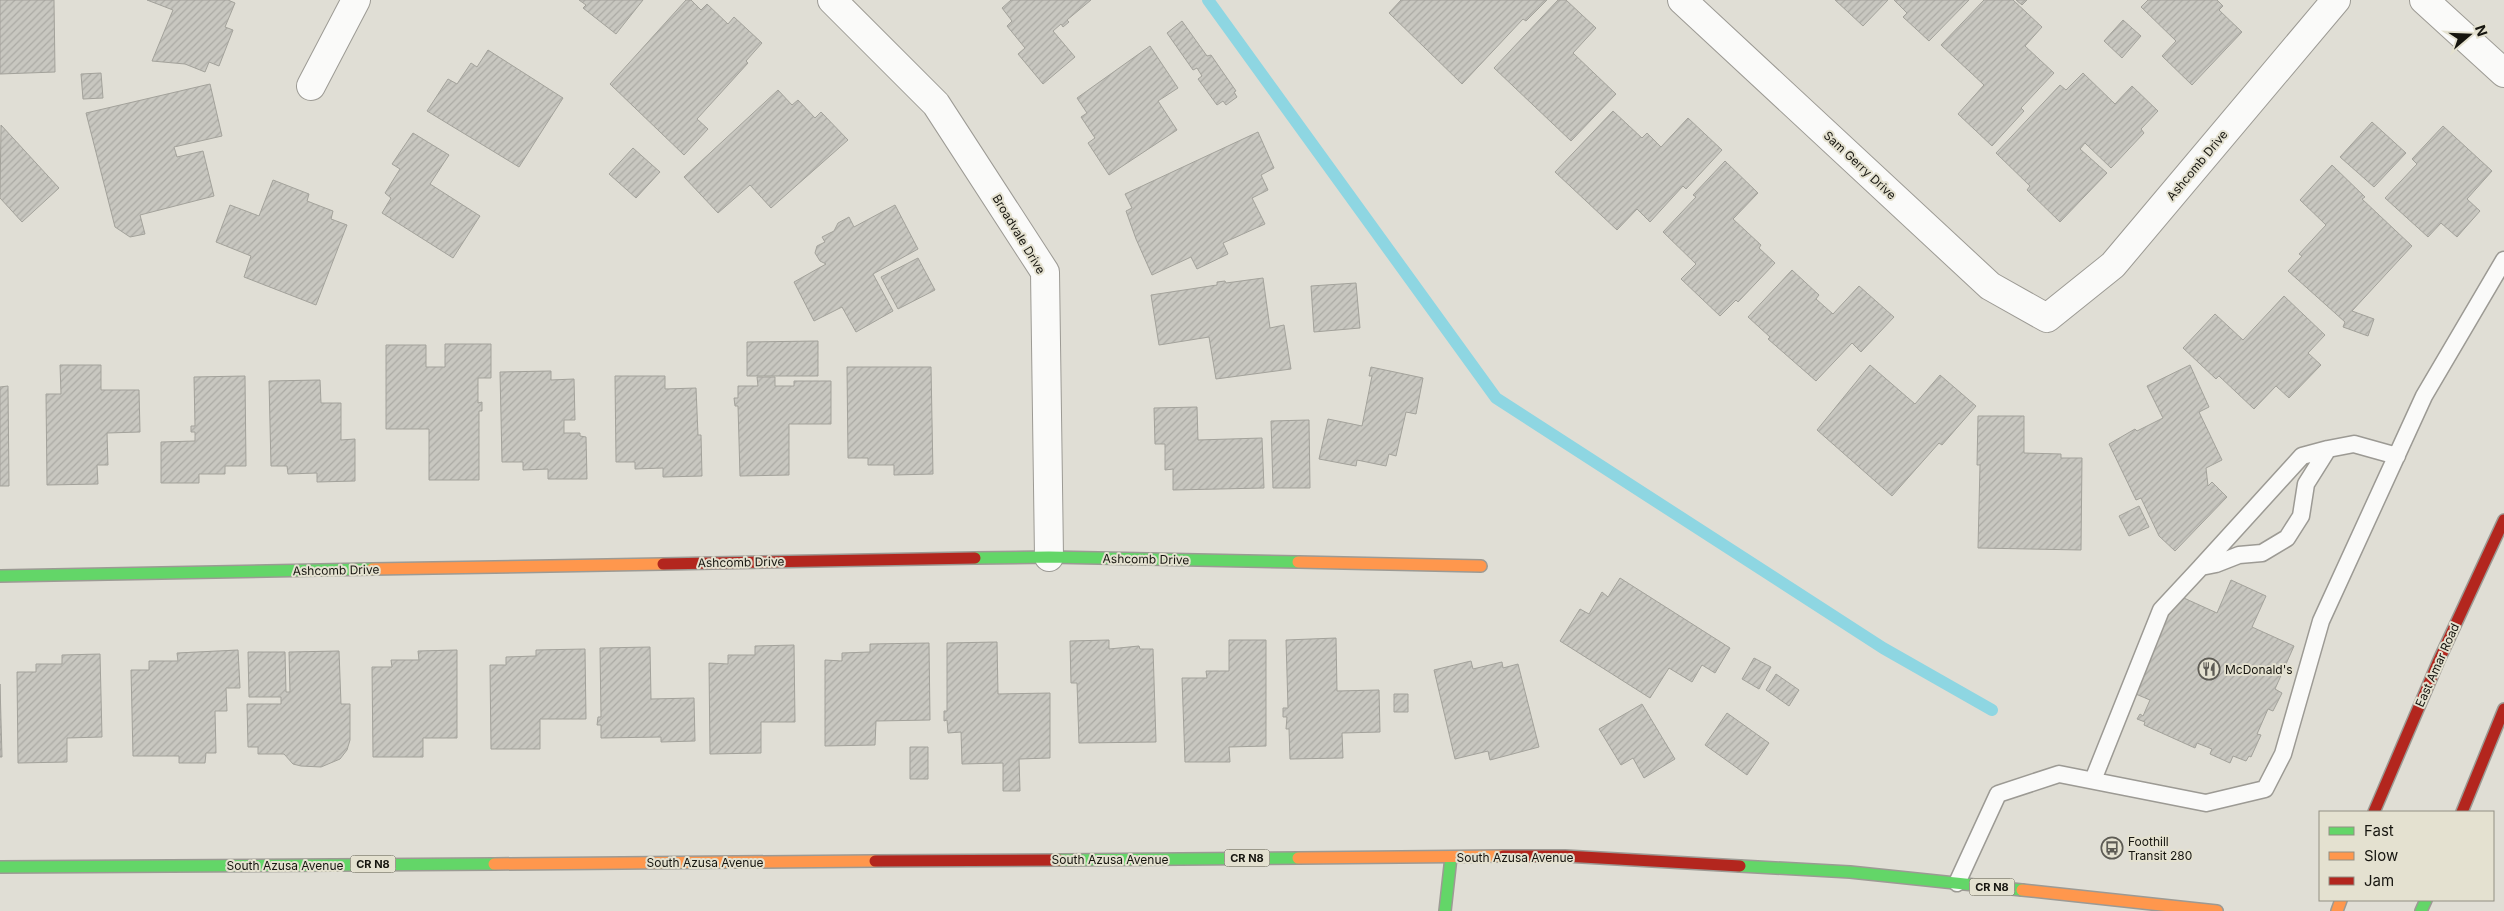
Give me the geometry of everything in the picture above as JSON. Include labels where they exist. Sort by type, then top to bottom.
[{"type":"main road","name":"East Amar Road","points":[[2374,811],[2439,660],[2504,520]]},
{"type":"main road","name":"Ashcomb Drive","points":[[0,576],[1049,557],[1482,566]]},
{"type":"main road","points":[[2462,811],[2504,709]]},
{"type":"main road","name":"South Azusa Avenue","points":[[0,867],[1565,856],[1850,872],[2217,911]]},
{"type":"main road","points":[[1445,911],[1451,857]]},
{"type":"street","points":[[311,86],[356,0]]},
{"type":"street","name":"Broadvale Drive","points":[[832,0],[936,104],[1045,272],[1049,557]]},
{"type":"street","name":"Sam Gerry Drive","points":[[1682,0],[1990,286],[2047,318]]},
{"type":"street","name":"Ashcomb Drive","points":[[2047,318],[2113,266],[2336,0]]},
{"type":"street","points":[[2424,0],[2504,73]]},
{"type":"lane","points":[[1957,883],[1998,794],[2059,774],[2206,803],[2264,789],[2283,754],[2321,621],[2424,396],[2504,260]]},
{"type":"lane","points":[[2093,780],[2161,610],[2302,456],[2354,444],[2397,456]]},
{"type":"lane","points":[[2201,567],[2216,564],[2239,555],[2262,553],[2287,538],[2301,516],[2306,484],[2328,449]]},
{"type":"building","points":[[0,0],[54,0],[55,72],[0,74]]},
{"type":"building","points":[[147,0],[228,0],[235,3],[225,27],[233,30],[219,66],[209,62],[205,72],[185,64],[152,61],[173,10]]},
{"type":"building","points":[[579,0],[643,0],[616,34],[583,8],[586,5]]},
{"type":"building","points":[[686,0],[691,0],[701,10],[707,4],[728,24],[734,17],[762,43],[746,61],[748,63],[697,119],[708,129],[684,155],[610,84]]},
{"type":"building","points":[[1011,0],[1091,0],[1067,20],[1069,22],[1063,27],[1061,24],[1053,31],[1075,57],[1043,84],[1018,54],[1025,48],[1007,26],[1012,21],[1002,8]]},
{"type":"building","points":[[1401,0],[1547,0],[1526,21],[1523,19],[1462,84],[1389,13]]},
{"type":"building","points":[[1558,0],[1566,0],[1596,28],[1573,53],[1616,94],[1571,141],[1494,68]]},
{"type":"building","points":[[1835,0],[1888,0],[1863,26]]},
{"type":"building","points":[[1894,0],[1969,0],[1929,41],[1903,17],[1907,13]]},
{"type":"building","points":[[1984,0],[2013,0],[2042,27],[2025,46],[2054,73],[2021,108],[2024,111],[1992,146],[1958,114],[1984,85],[1941,45]]},
{"type":"building","points":[[2016,0],[2027,0],[2022,5]]},
{"type":"building","points":[[2148,0],[2217,0],[2223,6],[2219,10],[2242,32],[2192,85],[2162,56],[2176,41],[2141,7]]},
{"type":"building","points":[[2123,20],[2141,36],[2122,58],[2104,41]]},
{"type":"building","points":[[1182,21],[1207,56],[1211,55],[1236,91],[1234,92],[1237,97],[1226,105],[1223,101],[1217,105],[1198,79],[1202,76],[1197,68],[1193,70],[1167,33]]},
{"type":"building","points":[[1150,46],[1178,88],[1158,101],[1177,130],[1109,175],[1088,143],[1095,138],[1081,117],[1087,113],[1077,98]]},
{"type":"building","points":[[488,50],[563,98],[519,167],[427,111],[448,79],[457,84],[471,63],[477,67]]},
{"type":"building","points":[[101,73],[103,98],[83,99],[81,74]]},
{"type":"building","points":[[2083,73],[2115,104],[2132,86],[2158,111],[2141,129],[2144,133],[2111,168],[2085,143],[2080,149],[2107,173],[2060,222],[2027,190],[2030,186],[1996,153],[2060,85],[2066,90]]},
{"type":"building","points":[[210,84],[222,136],[174,147],[177,157],[203,151],[214,196],[140,215],[145,234],[130,237],[115,227],[86,113]]},
{"type":"building","points":[[778,90],[792,105],[798,100],[815,118],[821,112],[848,140],[771,208],[750,185],[718,213],[684,177]]},
{"type":"building","points":[[1613,111],[1642,138],[1647,133],[1661,147],[1688,118],[1722,150],[1686,189],[1683,186],[1650,222],[1637,209],[1617,230],[1555,172]]},
{"type":"building","points":[[2372,122],[2406,153],[2374,187],[2340,157]]},
{"type":"building","points":[[1,125],[59,188],[22,222],[0,198]]},
{"type":"building","points":[[2443,126],[2492,171],[2467,199],[2480,211],[2457,237],[2441,223],[2428,237],[2385,198],[2417,164],[2412,159]]},
{"type":"building","points":[[1258,132],[1274,168],[1261,175],[1268,190],[1252,198],[1265,224],[1223,243],[1228,254],[1197,269],[1191,257],[1152,275],[1126,211],[1132,208],[1125,194]]},
{"type":"building","points":[[413,133],[449,155],[430,184],[480,216],[453,258],[382,213],[391,198],[385,193],[400,169],[392,164]]},
{"type":"building","points":[[633,148],[660,172],[636,198],[609,174]]},
{"type":"building","points":[[1725,161],[1758,193],[1733,219],[1761,245],[1759,248],[1775,263],[1738,302],[1736,300],[1720,316],[1681,279],[1696,264],[1663,232],[1696,197],[1693,195]]},
{"type":"building","points":[[2332,165],[2365,197],[2362,199],[2412,246],[2352,311],[2374,319],[2368,336],[2343,327],[2345,322],[2288,271],[2302,256],[2299,254],[2326,225],[2300,200]]},
{"type":"building","points":[[273,180],[309,194],[307,201],[333,211],[331,219],[347,225],[316,305],[244,277],[251,256],[216,242],[230,205],[259,216]]},
{"type":"building","points":[[895,205],[918,249],[873,274],[893,311],[856,332],[842,307],[814,321],[794,282],[826,264],[820,261],[815,253],[817,246],[825,242],[822,237],[834,231],[838,223],[849,217],[854,227]]},
{"type":"building","points":[[918,258],[935,290],[898,309],[881,277]]},
{"type":"building","points":[[1792,270],[1819,295],[1816,299],[1833,314],[1859,286],[1894,317],[1861,352],[1852,343],[1816,381],[1768,339],[1770,337],[1748,317]]},
{"type":"building","points":[[1263,278],[1270,328],[1284,325],[1291,369],[1216,379],[1209,337],[1159,345],[1151,295],[1217,285],[1217,282],[1225,281],[1226,283]]},
{"type":"building","points":[[1356,283],[1360,328],[1314,332],[1311,286]]},
{"type":"building","points":[[2284,296],[2325,335],[2308,353],[2321,365],[2289,398],[2276,386],[2254,409],[2219,376],[2216,379],[2183,348],[2215,314],[2243,340]]},
{"type":"building","points":[[818,341],[818,376],[747,376],[747,342]]},
{"type":"building","points":[[445,344],[491,344],[491,378],[478,378],[478,403],[482,402],[482,411],[479,411],[479,480],[429,480],[429,429],[386,429],[386,345],[426,345],[426,367],[445,367]]},
{"type":"building","points":[[60,365],[101,365],[101,390],[139,390],[140,432],[107,433],[108,465],[97,465],[98,484],[47,485],[46,394],[61,394]]},
{"type":"building","points":[[1870,365],[1915,404],[1940,375],[1976,406],[1942,445],[1939,443],[1892,496],[1817,430]]},
{"type":"building","points":[[2190,365],[2209,407],[2199,412],[2222,460],[2206,468],[2208,486],[2212,482],[2227,497],[2175,551],[2159,536],[2141,498],[2136,500],[2109,444],[2135,429],[2137,431],[2163,418],[2147,386]]},
{"type":"building","points":[[847,367],[931,367],[933,474],[894,475],[894,465],[868,465],[868,458],[848,458]]},
{"type":"building","points":[[1371,367],[1423,378],[1416,414],[1406,412],[1396,456],[1389,454],[1386,466],[1357,460],[1356,466],[1319,459],[1328,419],[1362,426],[1372,376],[1369,376]]},
{"type":"building","points":[[551,371],[551,380],[574,379],[575,420],[564,420],[564,433],[580,433],[580,436],[586,437],[587,479],[548,479],[548,469],[523,470],[523,462],[502,462],[500,372]]},
{"type":"building","points":[[245,376],[246,466],[225,466],[225,474],[199,474],[199,483],[161,483],[161,442],[195,441],[195,432],[191,432],[191,426],[195,426],[194,377]]},
{"type":"building","points":[[615,376],[665,376],[665,389],[696,388],[698,435],[701,435],[702,476],[663,477],[663,468],[635,469],[635,462],[616,462]]},
{"type":"building","points":[[757,377],[775,377],[775,386],[794,386],[794,381],[831,381],[831,424],[789,424],[789,475],[740,476],[738,406],[735,406],[734,398],[738,398],[738,386],[758,386]]},
{"type":"building","points":[[320,380],[321,403],[341,403],[341,440],[355,439],[355,481],[317,482],[317,473],[288,474],[287,466],[271,466],[269,381]]},
{"type":"building","points":[[8,386],[9,486],[0,486],[0,387]]},
{"type":"building","points":[[1197,407],[1198,440],[1262,438],[1264,488],[1173,490],[1173,469],[1165,470],[1165,444],[1155,444],[1154,408]]},
{"type":"building","points":[[1978,416],[2024,416],[2024,453],[2061,454],[2061,458],[2082,458],[2081,550],[1978,548],[1980,465],[1977,465]]},
{"type":"building","points":[[1309,420],[1310,488],[1273,488],[1271,421]]},
{"type":"building","points":[[2139,506],[2149,527],[2129,536],[2119,516]]},
{"type":"building","points":[[1620,578],[1730,648],[1715,673],[1702,665],[1692,682],[1669,668],[1650,698],[1560,641],[1580,609],[1589,614],[1602,592],[1608,597]]},
{"type":"building","points":[[2231,580],[2266,596],[2252,627],[2294,646],[2275,689],[2282,693],[2273,711],[2268,709],[2257,734],[2261,735],[2251,757],[2249,756],[2246,761],[2233,756],[2230,763],[2210,754],[2212,749],[2197,743],[2195,748],[2144,725],[2145,722],[2137,719],[2140,714],[2143,716],[2150,700],[2131,692],[2175,594],[2217,613]]},
{"type":"building","points":[[1336,638],[1337,691],[1379,690],[1380,732],[1342,733],[1343,758],[1290,759],[1289,729],[1286,729],[1287,717],[1283,717],[1283,708],[1288,708],[1286,640]]},
{"type":"building","points":[[1109,640],[1109,649],[1139,646],[1140,649],[1153,649],[1156,742],[1079,743],[1077,683],[1071,683],[1070,641]]},
{"type":"building","points":[[1229,640],[1266,640],[1266,746],[1229,747],[1230,762],[1185,762],[1182,678],[1207,678],[1206,671],[1229,671]]},
{"type":"building","points":[[997,642],[998,694],[1050,693],[1050,758],[1019,759],[1020,791],[1003,791],[1003,763],[962,764],[961,732],[948,733],[947,720],[944,721],[944,711],[947,711],[947,643]]},
{"type":"building","points":[[929,643],[930,720],[876,721],[875,745],[825,746],[825,660],[842,661],[842,653],[870,652],[870,644]]},
{"type":"building","points":[[794,645],[795,722],[761,722],[761,753],[710,754],[709,663],[728,664],[728,655],[755,655],[755,646]]},
{"type":"building","points":[[650,647],[651,699],[694,698],[695,741],[661,742],[661,737],[601,738],[601,725],[597,725],[598,717],[601,717],[600,648]]},
{"type":"building","points":[[585,649],[586,719],[540,719],[540,749],[491,749],[490,665],[506,665],[506,657],[536,656],[536,650]]},
{"type":"building","points":[[238,650],[240,688],[226,688],[227,711],[215,711],[216,753],[206,753],[205,763],[179,763],[179,756],[133,756],[131,670],[149,670],[149,661],[178,661],[177,653]]},
{"type":"building","points":[[457,650],[457,738],[423,738],[423,757],[373,757],[372,667],[392,667],[391,660],[419,660],[418,651]]},
{"type":"building","points":[[339,651],[341,704],[350,704],[350,740],[347,750],[340,759],[321,767],[301,766],[293,764],[284,754],[258,754],[258,747],[248,747],[247,704],[281,704],[281,697],[249,697],[248,652],[285,652],[286,692],[290,692],[289,652]]},
{"type":"building","points":[[100,654],[102,737],[67,738],[67,762],[18,763],[17,672],[36,672],[36,664],[62,664],[62,655]]},
{"type":"building","points":[[1754,658],[1771,667],[1759,689],[1742,679]]},
{"type":"building","points":[[1471,661],[1473,669],[1502,662],[1503,668],[1518,664],[1539,747],[1490,760],[1488,751],[1455,759],[1434,670]]},
{"type":"building","points":[[1776,674],[1799,690],[1789,706],[1766,690]]},
{"type":"building","points":[[0,684],[2,757],[0,757]]},
{"type":"building","points":[[1394,694],[1408,694],[1408,712],[1394,712]]},
{"type":"building","points":[[1642,704],[1675,759],[1644,778],[1633,758],[1621,765],[1599,729]]},
{"type":"building","points":[[1727,713],[1769,743],[1747,775],[1705,745]]},
{"type":"building","points":[[910,747],[928,747],[928,779],[910,779]]},
{"type":"waterway","points":[[1208,0],[1496,398],[1883,648],[1992,710]]},
{"type":"traffic: fast","points":[[975,558],[1049,557],[1298,562]]},
{"type":"traffic: fast","points":[[0,576],[372,569]]},
{"type":"traffic: fast","points":[[1445,911],[1451,857]]},
{"type":"traffic: fast","points":[[1059,860],[1298,858]]},
{"type":"traffic: fast","points":[[0,867],[494,864]]},
{"type":"traffic: fast","points":[[1740,866],[1850,872],[2022,890]]},
{"type":"traffic: fast","points":[[2421,911],[2426,901]]},
{"type":"traffic: slow","points":[[1298,562],[1481,566]]},
{"type":"traffic: slow","points":[[372,569],[663,564]]},
{"type":"traffic: slow","points":[[1298,858],[1503,856]]},
{"type":"traffic: slow","points":[[494,864],[875,861]]},
{"type":"traffic: slow","points":[[2022,890],[2217,911]]},
{"type":"traffic: slow","points":[[2337,911],[2341,901]]},
{"type":"traffic: jam","points":[[2374,811],[2439,660],[2504,520]]},
{"type":"traffic: jam","points":[[663,564],[975,558]]},
{"type":"traffic: jam","points":[[2462,811],[2504,709]]},
{"type":"traffic: jam","points":[[1503,856],[1565,856],[1740,866]]},
{"type":"traffic: jam","points":[[875,861],[1059,860]]},
{"type":"place","name":"McDonald's","points":[[2209,669]]},
{"type":"place","name":"Foothill Transit 280","points":[[2112,848]]}]
